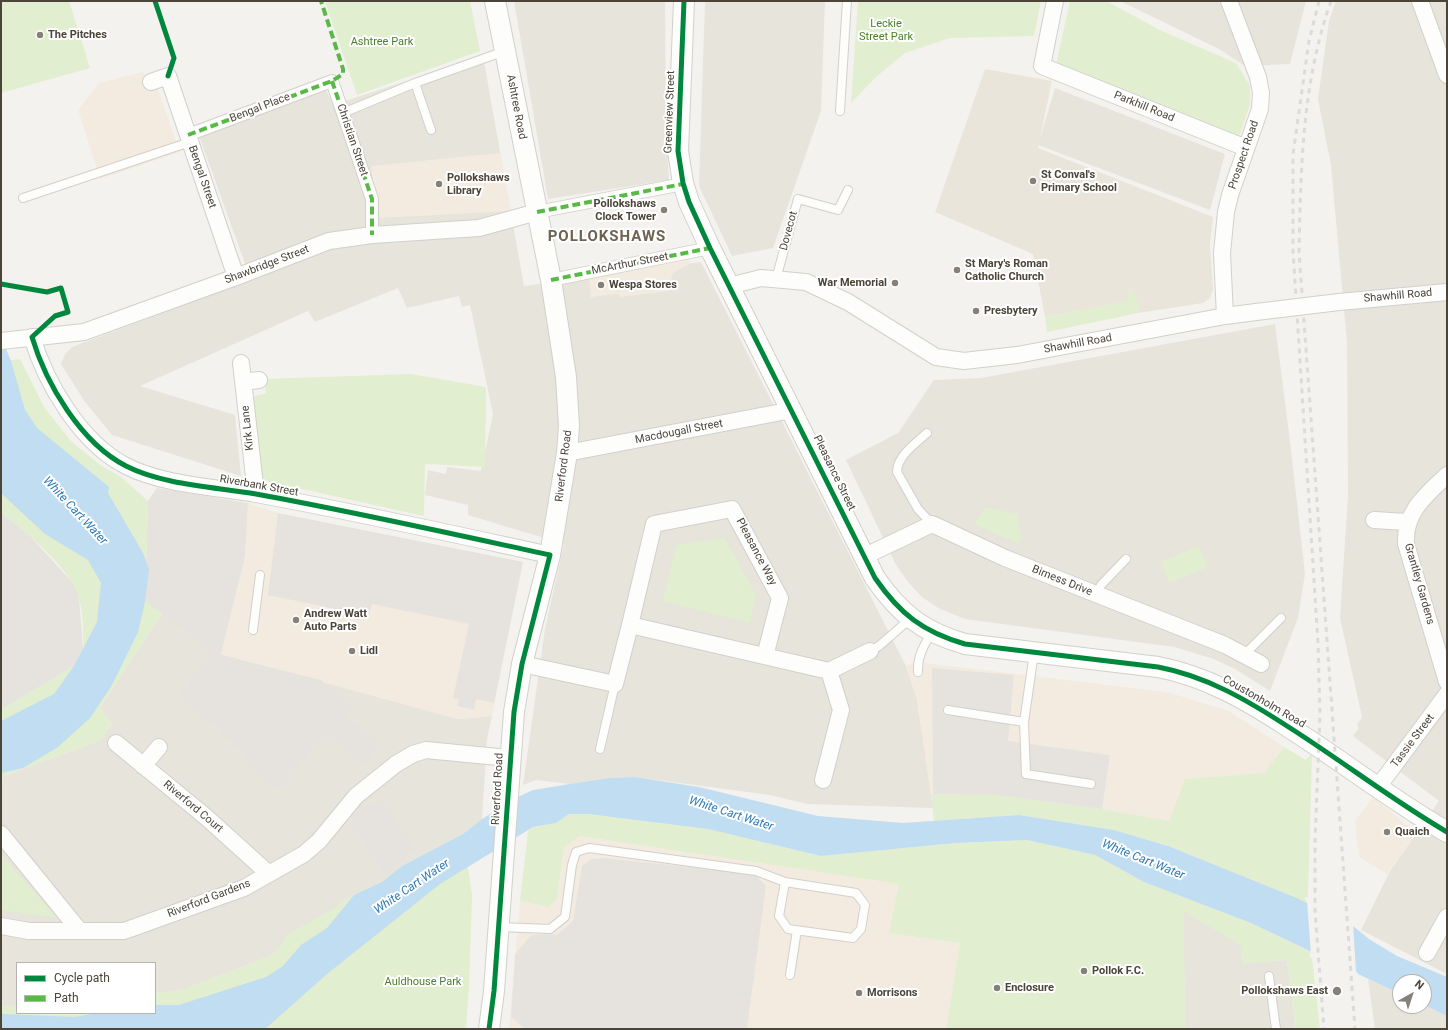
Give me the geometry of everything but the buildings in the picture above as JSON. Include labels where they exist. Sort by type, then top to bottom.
[{"type":"street","name":"Ashtree Road","points":[[495,1],[537,212]]},
{"type":"street","name":"Greenview Street","points":[[684,1],[678,151],[683,184],[710,248],[729,286]]},
{"type":"street","name":"Parkhill Road","points":[[1056,1],[1042,66],[1246,148]]},
{"type":"street","name":"Prospect Road","points":[[1225,316],[1222,253],[1230,195],[1260,109],[1261,93],[1258,77],[1229,1]]},
{"type":"street","points":[[1420,1],[1447,75]]},
{"type":"street","name":"Bengal Street","points":[[151,82],[168,76],[236,277]]},
{"type":"street","name":"Bengal Place","points":[[189,139],[332,81]]},
{"type":"street","name":"Christian Street","points":[[332,81],[372,198],[372,235]]},
{"type":"street","points":[[537,212],[683,184]]},
{"type":"street","name":"Shawbridge Street","points":[[4,340],[84,332],[236,277],[329,241],[372,235],[479,228],[537,212]]},
{"type":"street","name":"Riverford Road","points":[[489,1029],[510,782],[509,758],[514,712],[522,664],[550,555],[567,454],[568,426],[566,377],[551,280],[537,212]]},
{"type":"street","name":"McArthur Street","points":[[551,280],[710,248]]},
{"type":"street","name":"Shawhill Road","points":[[729,286],[761,278],[806,282],[821,288],[867,314],[936,357],[964,362],[1017,355],[1225,316],[1339,302],[1447,292]]},
{"type":"street","name":"Pleasance Street","points":[[729,286],[875,578],[888,597],[910,619],[932,632],[952,640]]},
{"type":"street","name":"Riverbank Street","points":[[32,337],[38,356],[60,399],[90,437],[107,453],[127,466],[148,474],[212,488],[256,494],[550,555]]},
{"type":"street","name":"Kirk Lane","points":[[241,363],[256,494]]},
{"type":"street","points":[[243,382],[259,380]]},
{"type":"street","name":"Macdougall Street","points":[[567,454],[792,410]]},
{"type":"street","points":[[1374,520],[1407,522],[1429,492],[1447,475]]},
{"type":"street","name":"Pleasance Way","points":[[615,684],[654,524],[732,509],[780,598],[765,656]]},
{"type":"street","name":"Grantley Gardens","points":[[1407,522],[1406,544],[1447,682]]},
{"type":"street","points":[[865,556],[932,524]]},
{"type":"street","name":"Birness Drive","points":[[932,524],[1005,558],[1225,645],[1261,664]]},
{"type":"street","points":[[630,625],[829,671],[870,651]]},
{"type":"street","name":"Coustonholm Road","points":[[952,640],[977,646],[1158,667],[1195,677],[1225,690],[1255,706],[1447,832]]},
{"type":"street","points":[[522,664],[615,684]]},
{"type":"street","points":[[823,780],[840,710],[829,671]]},
{"type":"street","name":"Tassie Street","points":[[1378,787],[1447,694]]},
{"type":"street","name":"Riverford Court","points":[[116,743],[206,818],[268,873]]},
{"type":"street","points":[[144,766],[159,747]]},
{"type":"street","name":"Riverford Gardens","points":[[1,926],[28,931],[124,930],[244,888],[268,873],[304,854],[319,841],[356,796],[396,764],[413,754],[426,750],[509,758]]},
{"type":"street","points":[[1,834],[79,930]]},
{"type":"street","points":[[1427,953],[1447,917]]},
{"type":"lane","points":[[840,111],[847,1]]},
{"type":"lane","points":[[343,113],[415,84],[505,52]]},
{"type":"lane","points":[[415,84],[431,130]]},
{"type":"lane","points":[[23,198],[189,139]]},
{"type":"lane","name":"Dovecot","points":[[776,279],[798,199],[838,210],[848,190]]},
{"type":"lane","points":[[927,433],[900,458],[896,472],[918,509],[932,524]]},
{"type":"lane","points":[[1097,595],[1101,585],[1126,559]]},
{"type":"lane","points":[[253,630],[260,575]]},
{"type":"lane","points":[[1244,655],[1281,618]]},
{"type":"lane","points":[[870,651],[879,646],[910,619]]},
{"type":"lane","points":[[918,672],[917,663],[932,632]]},
{"type":"lane","points":[[1034,653],[1024,722],[1026,774],[1091,784]]},
{"type":"lane","points":[[600,749],[615,684]]},
{"type":"lane","points":[[948,710],[1024,722]]},
{"type":"lane","points":[[498,927],[550,929],[565,918],[572,865],[576,852],[589,848],[756,871],[785,882],[856,893],[865,906],[861,929],[853,938],[788,929],[779,916],[785,882]]},
{"type":"lane","points":[[790,975],[797,930]]},
{"type":"lane","points":[[1269,976],[1276,1029]]},
{"type":"shaded area","points":[[514,1],[665,1],[666,131],[669,180],[548,199]]},
{"type":"shaded area","points":[[705,1],[825,1],[821,111],[773,248],[732,256],[699,186]]},
{"type":"shaded area","points":[[1120,1],[1306,1],[1290,64],[1245,66],[1219,49]]},
{"type":"shaded area","points":[[1336,1],[1447,1],[1447,974],[1361,930],[1390,871],[1439,801],[1353,736],[1359,728],[1357,725],[1362,717],[1340,618],[1348,495],[1347,343],[1331,165],[1318,99],[1329,21]]},
{"type":"shaded area","points":[[483,56],[524,286],[701,262],[906,666],[917,699],[933,808],[807,804],[770,795],[635,777],[609,778],[570,784],[536,780],[523,785],[545,629],[564,544],[468,515],[468,505],[425,495],[428,470],[446,474],[447,467],[481,471],[493,414],[470,305],[462,307],[459,296],[407,308],[398,288],[315,322],[308,311],[140,386],[235,415],[241,476],[112,435],[85,402],[61,364],[65,354],[72,347],[251,280],[199,136],[326,90],[333,105]]},
{"type":"shaded area","name":"St Conval's Primary School","points":[[985,69],[1052,81],[1038,148],[1213,217],[1210,244],[1213,290],[1210,298],[1203,303],[1138,313],[1136,301],[1129,287],[1128,301],[1045,317],[1033,254],[935,212]]},
{"type":"shaded area","points":[[142,72],[158,90],[180,152],[100,179],[78,110],[99,83]]},
{"type":"shaded area","points":[[1055,88],[1225,154],[1210,210],[1038,145]]},
{"type":"shaded area","name":"Pollokshaws Library","points":[[500,153],[511,211],[378,218],[371,166]]},
{"type":"shaded area","points":[[689,260],[691,263],[673,273],[668,291],[621,297],[618,294],[596,296],[591,298],[589,277]]},
{"type":"shaded area","points":[[1275,324],[1305,574],[1298,618],[1270,691],[1235,669],[1214,659],[1174,647],[965,619],[938,608],[922,597],[908,582],[896,565],[846,460],[898,433],[934,380],[981,378]]},
{"type":"shaded area","points":[[157,488],[248,503],[245,557],[221,654],[213,653],[145,602],[148,501]]},
{"type":"shaded area","points":[[248,503],[278,513],[523,562],[492,716],[458,719],[221,654],[245,557]]},
{"type":"shaded area","points":[[1,512],[29,535],[74,584],[79,597],[84,660],[1,710]]},
{"type":"shaded area","points":[[278,513],[523,562],[494,703],[476,699],[474,710],[457,706],[459,699],[453,698],[469,624],[372,604],[369,616],[268,595]]},
{"type":"shaded area","points":[[162,613],[221,654],[458,719],[492,716],[487,739],[482,819],[463,834],[402,866],[382,882],[345,900],[336,908],[289,934],[273,955],[185,989],[156,994],[156,962],[16,962],[16,1007],[1,1006],[1,777],[101,740],[112,724],[100,708]]},
{"type":"shaded area","points":[[213,653],[321,680],[352,706],[345,715],[380,745],[365,765],[326,733],[277,790],[242,759],[246,755],[217,731],[218,728],[178,696]]},
{"type":"shaded area","points":[[916,662],[1167,692],[1229,711],[1284,747],[1264,773],[1185,779],[1169,821],[1102,809],[931,795],[917,699],[906,666]]},
{"type":"shaded area","points":[[932,668],[1014,675],[1008,741],[1110,755],[1102,809],[998,795],[933,794]]},
{"type":"shaded area","points":[[1373,797],[1417,833],[1387,874],[1359,857],[1355,821]]},
{"type":"shaded area","points":[[381,799],[415,850],[405,856],[406,859],[383,874],[350,822],[369,802],[371,805]]},
{"type":"shaded area","points":[[580,836],[899,884],[890,933],[960,943],[946,1029],[509,1029],[520,901],[549,907],[557,898],[564,847]]},
{"type":"shaded area","points":[[602,858],[754,874],[766,886],[747,1029],[525,1029],[511,1017],[515,955],[531,935],[558,934],[573,921],[582,866],[592,859]]},
{"type":"shaded area","points":[[1183,910],[1241,945],[1242,963],[1287,960],[1296,1029],[1185,1029]]},
{"type":"shaded area","points":[[1368,979],[1392,990],[1392,1014],[1432,1014],[1432,1009],[1447,1016],[1447,1029],[1375,1029]]},
{"type":"green space","name":"The Pitches","points":[[1,1],[69,1],[90,68],[1,93]]},
{"type":"green space","name":"Ashtree Park","points":[[325,1],[470,1],[480,51],[357,95]]},
{"type":"green space","name":"Leckie Street Park","points":[[858,1],[1041,1],[1034,36],[950,38],[905,53],[876,77],[851,103]]},
{"type":"green space","points":[[1070,1],[1106,1],[1164,32],[1236,63],[1250,86],[1250,104],[1239,137],[1056,65]]},
{"type":"green space","points":[[1129,287],[1137,301],[1138,313],[1047,332],[1045,317],[1127,301]]},
{"type":"green space","points":[[20,359],[44,407],[71,441],[100,465],[121,477],[148,501],[145,601],[162,613],[100,708],[112,724],[101,740],[1,777],[1,710],[84,660],[83,627],[80,602],[73,584],[56,561],[45,550],[1,512],[1,362]]},
{"type":"green space","points":[[411,374],[486,387],[485,467],[425,464],[424,516],[262,480],[252,397],[266,393],[263,379]]},
{"type":"green space","points":[[985,507],[1017,514],[1021,539],[1019,544],[974,524]]},
{"type":"green space","points":[[725,538],[756,595],[750,623],[663,601],[676,545]]},
{"type":"green space","points":[[1199,546],[1208,567],[1169,583],[1161,562]]},
{"type":"green space","points":[[1284,747],[1306,760],[1310,755],[1312,756],[1308,897],[1305,897],[1307,903],[1168,846],[1114,830],[1019,815],[934,821],[931,795],[933,794],[998,795],[1102,809],[1169,821],[1185,779],[1264,773]]},
{"type":"green space","points":[[569,814],[588,814],[708,829],[821,856],[956,843],[1027,840],[1095,855],[1144,882],[1251,923],[1311,952],[1309,955],[1310,958],[1312,958],[1320,1029],[1296,1029],[1287,960],[1242,963],[1240,945],[1184,911],[1185,1029],[946,1029],[960,943],[889,933],[899,884],[580,836],[564,847],[557,898],[549,907],[520,901],[528,831],[533,827],[556,823]]},
{"type":"green space","name":"Auldhouse Park","points":[[463,834],[472,895],[466,1029],[1,1029],[1,1006],[16,1007],[16,1014],[156,1014],[156,994],[185,989],[273,955],[289,934],[335,908],[345,900],[382,882],[402,866]]},
{"type":"green space","points":[[1,854],[57,918],[1,910]]},
{"type":"water","name":"White Cart Water","points":[[1,337],[11,361],[25,410],[37,428],[109,487],[108,493],[143,553],[149,569],[145,602],[138,632],[112,685],[90,718],[58,747],[23,768],[1,773],[1,721],[54,694],[74,666],[97,622],[101,583],[88,560],[45,534],[2,494]]},
{"type":"water","name":"White Cart Water","points":[[635,777],[699,787],[818,816],[903,823],[1019,815],[1114,830],[1168,846],[1299,899],[1353,926],[1369,939],[1397,956],[1447,977],[1447,1016],[1432,1009],[1432,974],[1392,974],[1392,990],[1251,923],[1144,882],[1095,855],[1027,840],[956,843],[821,856],[708,829],[588,814],[569,814],[556,823],[533,827],[440,884],[327,974],[265,1029],[1,1029],[1,1014],[75,1017],[92,1014],[156,1014],[156,1005],[179,1005],[266,977],[283,966],[301,945],[327,928],[354,895],[382,882],[402,866],[463,834],[482,819],[518,797],[533,790],[609,778]]},
{"type":"pier","points":[[1307,901],[1353,924],[1356,972],[1358,973],[1358,976],[1311,954]]},
{"type":"railway","points":[[1319,1],[1309,41],[1293,154],[1293,251],[1318,643],[1320,714],[1315,841],[1315,911],[1324,1029]]},
{"type":"railway","points":[[1331,1],[1321,32],[1314,63],[1305,125],[1302,156],[1299,252],[1355,1029]]},
{"type":"marked path","points":[[188,135],[332,81],[343,74],[343,69],[321,1]]},
{"type":"marked path","points":[[332,81],[372,199],[372,235]]},
{"type":"marked path","points":[[537,212],[683,184]]},
{"type":"marked path","points":[[551,280],[710,248]]},
{"type":"cycle path","points":[[155,1],[174,58],[168,76]]},
{"type":"cycle path","points":[[684,1],[678,151],[683,183],[689,202],[710,248],[875,578],[884,591],[903,612],[937,634],[965,644],[1158,667],[1193,676],[1226,690],[1272,716],[1406,807],[1447,832]]},
{"type":"cycle path","points":[[1,284],[47,292],[61,288],[68,312],[55,316],[32,337],[38,355],[56,392],[80,427],[94,443],[110,456],[126,466],[156,477],[173,481],[293,501],[404,523],[550,555],[522,664],[514,712],[494,991],[489,1029]]},
{"type":"place","name":"The Pitches","points":[[40,35]]},
{"type":"place","name":"St Conval's Primary School","points":[[1033,181]]},
{"type":"place","name":"Pollokshaws Library","points":[[439,184]]},
{"type":"place","name":"Pollokshaws Clock Tower","points":[[664,210]]},
{"type":"place","name":"St Mary's Roman Catholic Church","points":[[957,270]]},
{"type":"place","name":"War Memorial","points":[[895,283]]},
{"type":"place","name":"Wespa Stores","points":[[601,285]]},
{"type":"place","name":"Presbytery","points":[[976,311]]},
{"type":"place","name":"Andrew Watt Auto Parts","points":[[296,620]]},
{"type":"place","name":"Lidl","points":[[352,651]]},
{"type":"place","name":"Quaich","points":[[1387,832]]},
{"type":"place","name":"Pollok F.C.","points":[[1084,971]]},
{"type":"place","name":"Enclosure","points":[[997,988]]},
{"type":"place","name":"Pollokshaws East","points":[[1337,991]]},
{"type":"place","name":"Morrisons","points":[[859,993]]},
{"type":"district","name":"POLLOKSHAWS","points":[[607,237]]}]
